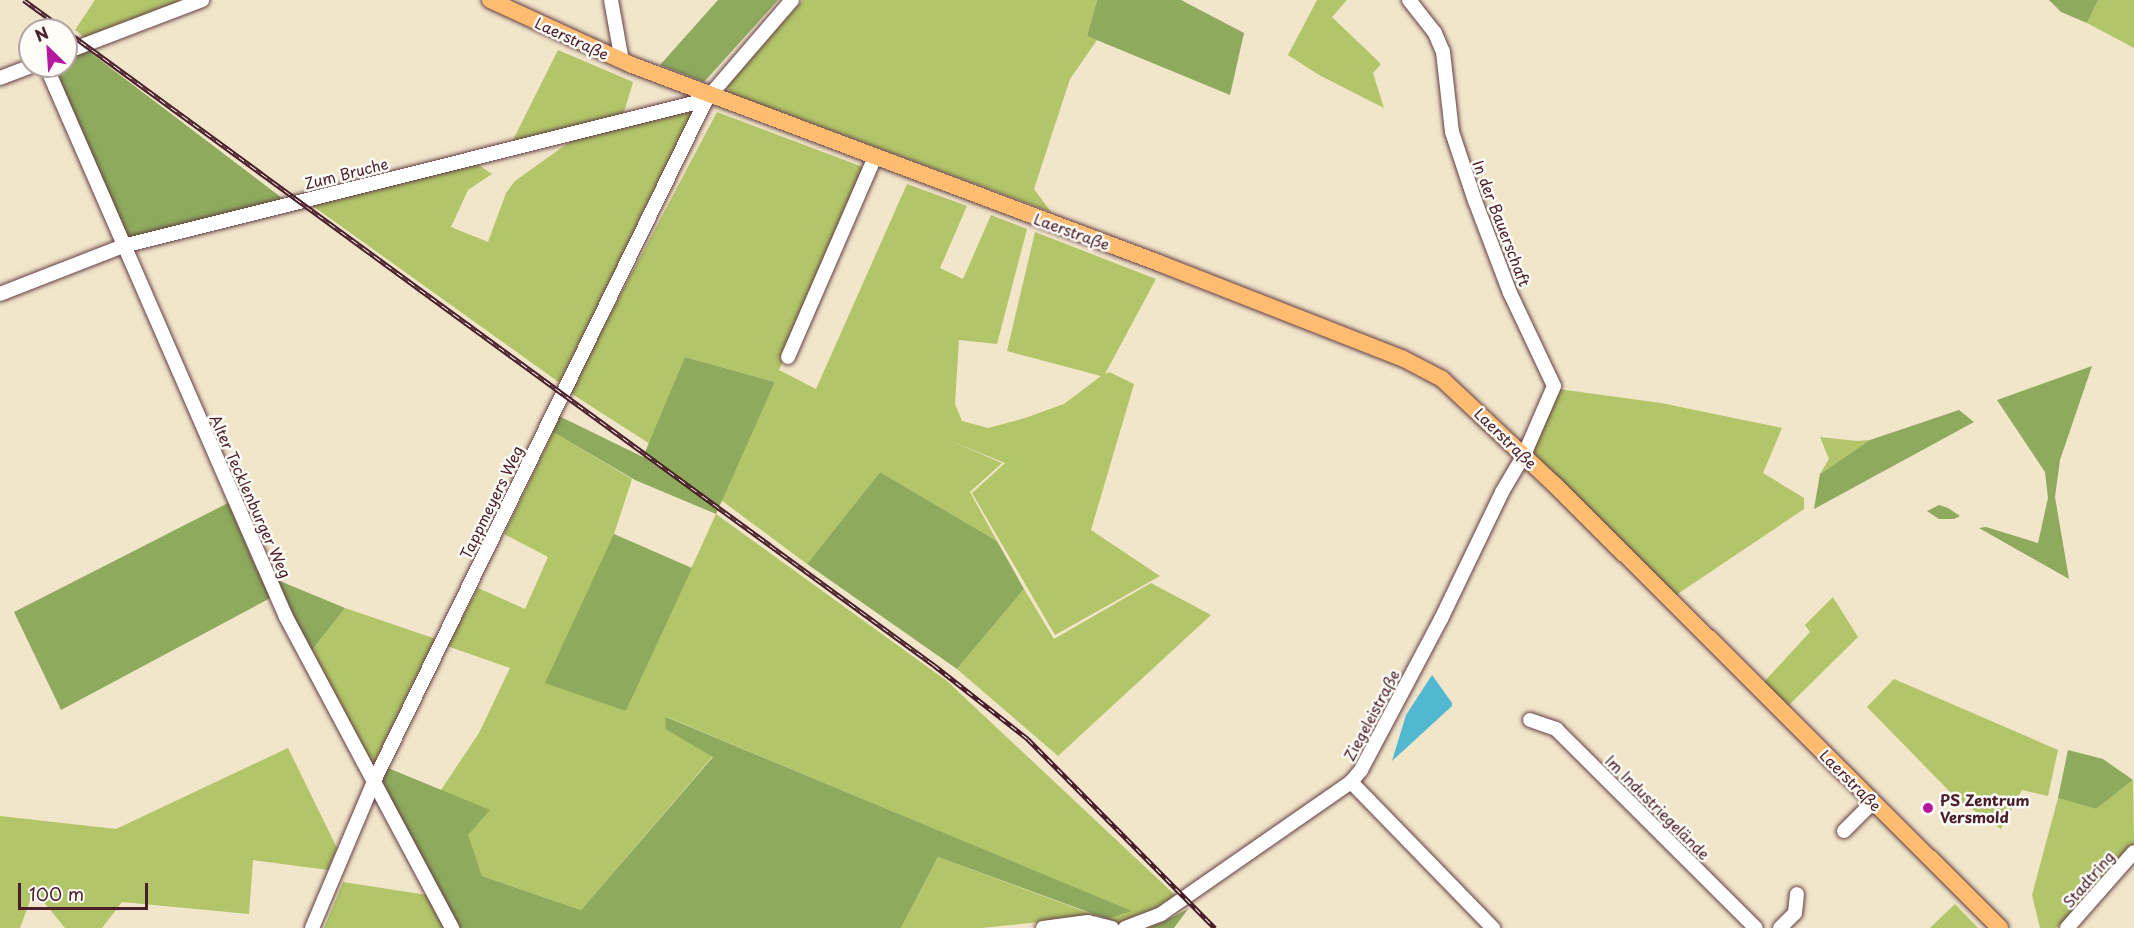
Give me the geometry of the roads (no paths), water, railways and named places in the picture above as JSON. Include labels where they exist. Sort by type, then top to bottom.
[{"type":"main road","name":"Laerstraße","points":[[490,0],[622,61],[708,97],[1159,263],[1402,358],[1442,379],[1524,455],[2000,928]]},
{"type":"street","points":[[78,47],[202,0]]},
{"type":"street","name":"Laerstraße","points":[[611,0],[622,61]]},
{"type":"street","name":"Tappmeyers Weg","points":[[312,928],[374,781],[708,97],[792,0]]},
{"type":"street","name":"In der Bauerschaft","points":[[1409,0],[1435,33],[1443,52],[1452,132],[1474,201],[1510,292],[1554,386],[1524,455]]},
{"type":"street","points":[[0,78],[18,71]]},
{"type":"street","name":"Alter Tecklenburger Weg","points":[[51,78],[286,617],[452,928]]},
{"type":"street","name":"Zum Bruche","points":[[0,294],[123,246],[708,97]]},
{"type":"street","points":[[788,357],[875,157]]},
{"type":"street","name":"Ziegeleistraße","points":[[1125,928],[1161,914],[1351,782],[1361,770],[1436,629],[1502,492],[1524,455]]},
{"type":"street","name":"Im Industriegelände","points":[[1530,720],[1556,729],[1756,928]]},
{"type":"street","points":[[1351,782],[1493,928]]},
{"type":"street","points":[[1844,831],[1873,802]]},
{"type":"street","name":"Stadtring","points":[[2067,928],[2134,852]]},
{"type":"street","points":[[1780,928],[1795,913],[1797,894]]},
{"type":"street","points":[[1043,928],[1088,922],[1112,928]]},
{"type":"water","points":[[1432,675],[1452,706],[1392,761],[1406,715]]},
{"type":"railway","points":[[24,0],[934,665],[1028,739],[1215,928]]},
{"type":"place","name":"PS Zentrum Versmold","points":[[1928,808]]}]
